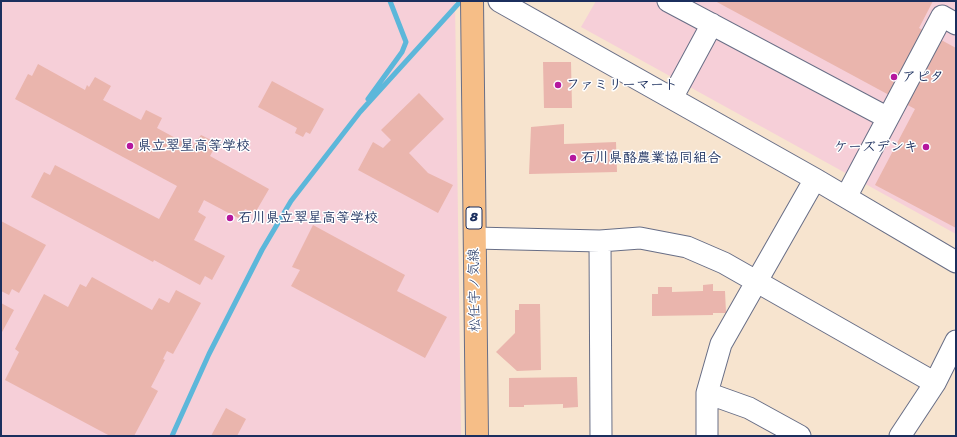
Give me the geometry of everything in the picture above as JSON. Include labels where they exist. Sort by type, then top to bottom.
[{"type":"main road","name":"松任宇ノ気線","points":[[472,1],[477,436]]},
{"type":"street","points":[[499,1],[815,179],[956,262]]},
{"type":"street","points":[[668,1],[888,118]]},
{"type":"street","points":[[846,198],[942,16],[956,24]]},
{"type":"street","points":[[672,98],[712,24]]},
{"type":"street","points":[[707,436],[707,393],[721,344],[815,179]]},
{"type":"street","points":[[474,238],[600,241],[640,238],[687,247],[724,263],[935,383]]},
{"type":"street","points":[[600,241],[601,436]]},
{"type":"street","points":[[900,436],[935,383],[956,341]]},
{"type":"street","points":[[707,393],[749,408],[800,436]]},
{"type":"shaded area","name":"石川県立翠星高等学校","points":[[1,1],[455,1],[461,436],[1,436]]},
{"type":"shaded area","points":[[596,1],[956,1],[956,234],[581,27]]},
{"type":"building","name":"アピタ","points":[[715,1],[933,1],[919,28],[956,48],[956,228],[875,185],[915,109]]},
{"type":"building","name":"ファミリーマート","points":[[543,62],[571,62],[572,108],[544,108]]},
{"type":"building","points":[[38,64],[85,90],[87,85],[89,87],[95,77],[111,86],[103,100],[141,120],[146,110],[162,118],[157,128],[192,147],[201,135],[217,143],[210,156],[269,189],[255,213],[245,209],[240,219],[204,200],[198,212],[206,217],[194,240],[225,256],[212,280],[205,276],[200,285],[154,260],[153,262],[31,197],[44,172],[50,175],[55,165],[159,219],[177,186],[15,99],[28,74],[32,76]]},
{"type":"building","points":[[272,81],[324,109],[310,134],[306,132],[303,137],[295,133],[297,128],[258,107]]},
{"type":"building","points":[[419,93],[444,119],[409,153],[428,173],[453,185],[438,213],[358,170],[373,142],[383,148],[391,140],[381,130]]},
{"type":"building","name":"石川県酪農業協同組合","points":[[564,124],[564,144],[616,142],[617,172],[529,174],[531,127]]},
{"type":"building","points":[[1,221],[46,245],[19,293],[12,289],[9,295],[1,291]]},
{"type":"building","points":[[313,225],[405,275],[397,291],[447,317],[425,358],[291,286],[300,270],[292,267]]},
{"type":"building","points":[[92,277],[152,310],[159,298],[169,303],[176,290],[201,303],[173,354],[167,351],[163,359],[165,360],[151,387],[158,391],[134,436],[110,436],[5,380],[19,352],[15,349],[44,294],[68,307],[80,284],[86,287]]},
{"type":"building","points":[[713,284],[713,291],[725,291],[726,313],[713,313],[713,315],[652,316],[652,294],[658,294],[658,287],[672,287],[672,292],[703,291],[703,285]]},
{"type":"building","points":[[1,303],[14,310],[1,334]]},
{"type":"building","points":[[519,304],[540,304],[541,370],[517,371],[496,352],[515,333],[515,310],[519,310]]},
{"type":"building","points":[[577,377],[578,407],[563,408],[563,404],[509,407],[509,378]]},
{"type":"building","points":[[226,408],[246,419],[237,436],[211,436]]},
{"type":"waterway","points":[[368,99],[402,52],[406,42],[390,1]]},
{"type":"waterway","points":[[172,436],[209,354],[262,250],[291,201],[360,112],[459,3]]},
{"type":"place","name":"アピタ","points":[[894,77]]},
{"type":"place","name":"ファミリーマート","points":[[558,85]]},
{"type":"place","name":"県立翠星高等学校","points":[[130,146]]},
{"type":"place","name":"ケーズデンキ","points":[[926,147]]},
{"type":"place","name":"石川県酪農業協同組合","points":[[573,158]]},
{"type":"place","name":"石川県立翠星高等学校","points":[[230,218]]}]
